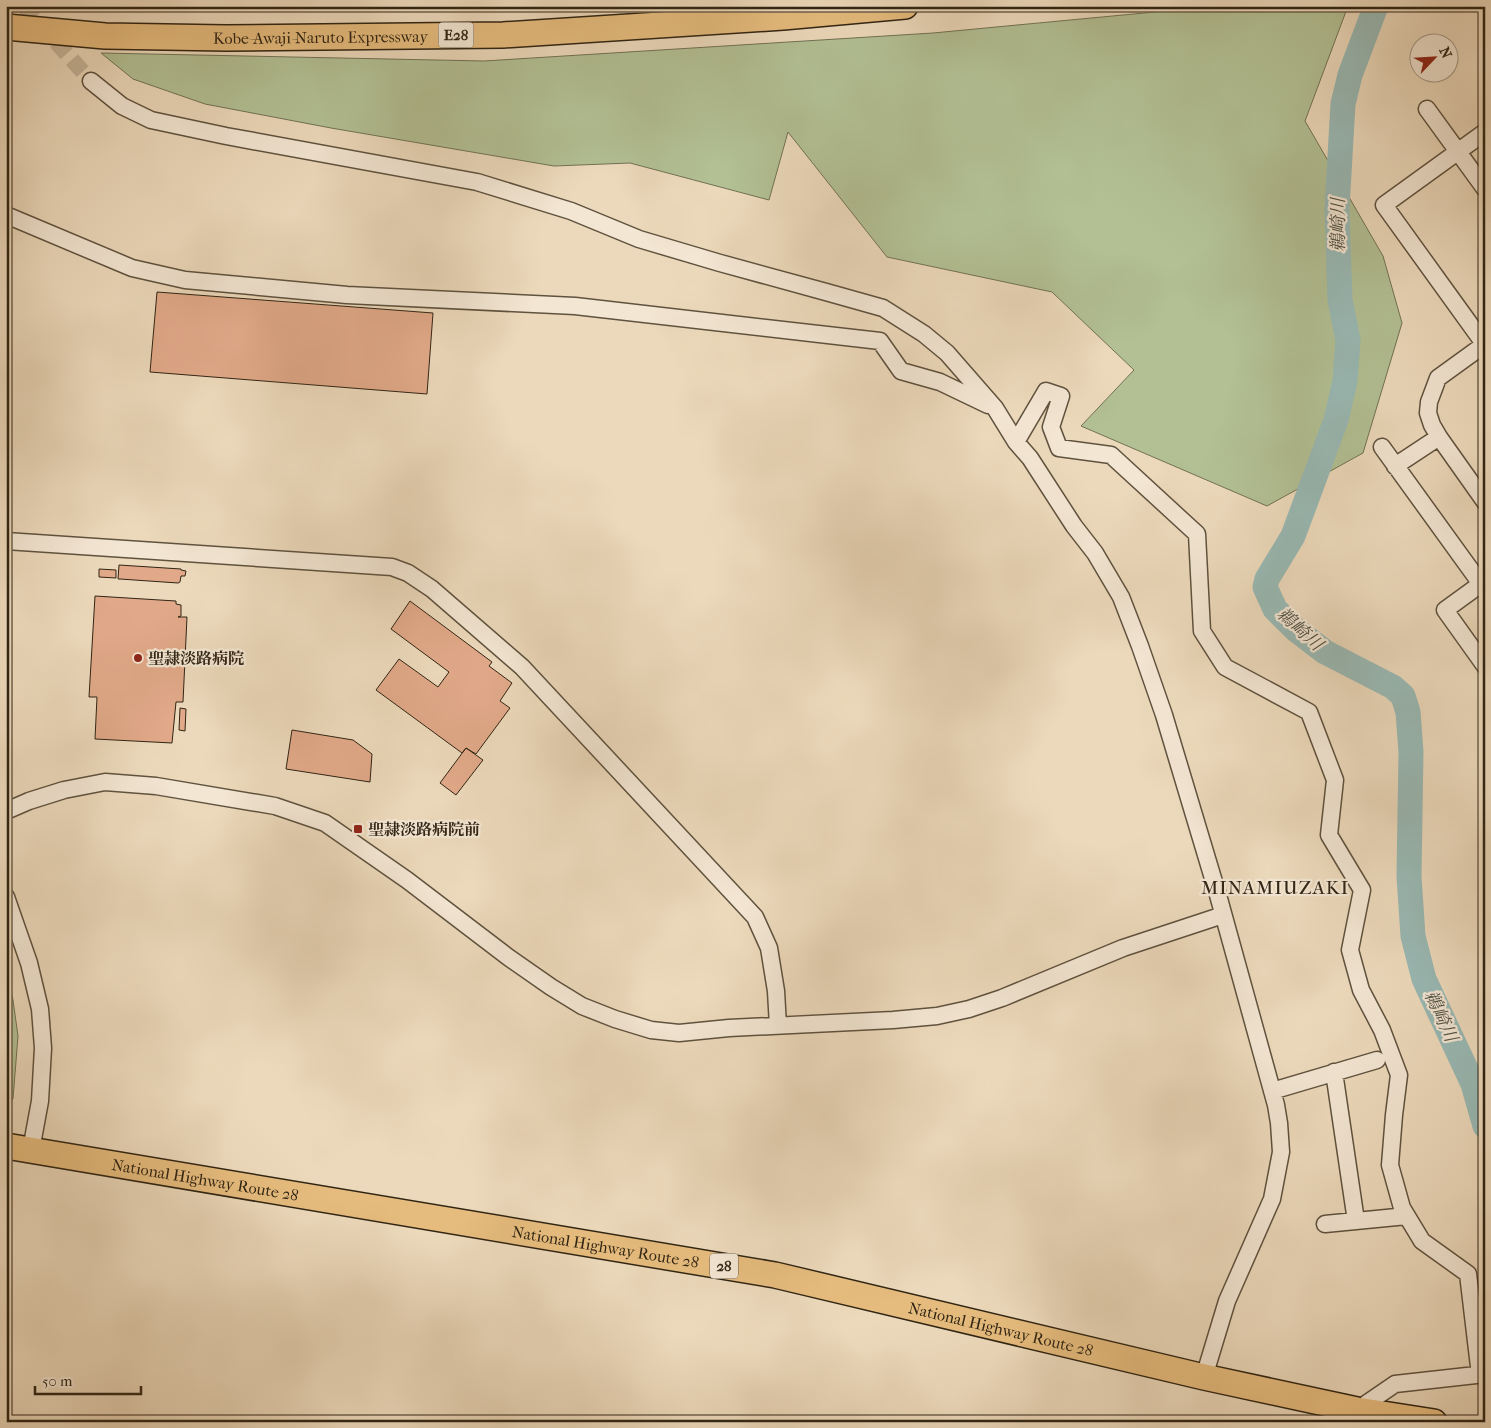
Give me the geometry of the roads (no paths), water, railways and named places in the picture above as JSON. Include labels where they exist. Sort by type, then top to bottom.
[{"type":"highway","name":"Kobe-Awaji-Naruto Expressway","points":[[6,27],[104,36],[216,38],[502,35],[783,17],[905,6]]},
{"type":"highway","name":"National Highway Route 28","points":[[6,1146],[775,1275],[1204,1377],[1357,1410],[1434,1422]]},
{"type":"street","points":[[91,81],[122,106],[151,120],[226,136],[477,182],[571,211],[639,239],[883,308],[924,334],[947,353],[995,408],[1016,442],[1030,458],[1074,526],[1095,553],[1121,597],[1164,715],[1223,916],[1272,1091],[1279,1123],[1281,1152],[1272,1199],[1227,1301],[1204,1377]]},
{"type":"street","points":[[1427,109],[1485,190]]},
{"type":"street","points":[[1485,132],[1384,205],[1485,345],[1438,378],[1432,390],[1428,413],[1439,437],[1485,502]]},
{"type":"street","points":[[6,215],[132,268],[185,280],[347,295],[575,306],[880,341],[902,371],[940,382],[995,408]]},
{"type":"street","points":[[1016,442],[1046,391],[1061,396],[1050,427],[1059,448],[1111,455],[1197,534],[1202,631],[1225,667],[1309,712],[1336,780],[1328,835],[1362,890],[1350,950],[1361,990],[1382,1030],[1399,1075],[1390,1165],[1402,1208],[1422,1241],[1468,1274],[1483,1375],[1394,1384],[1357,1410]]},
{"type":"street","points":[[1395,466],[1439,437]]},
{"type":"street","points":[[1382,447],[1483,583],[1445,610],[1485,666]]},
{"type":"street","points":[[6,541],[392,567],[408,573],[432,589],[522,667],[755,917],[769,948],[776,990],[778,1026]]},
{"type":"street","points":[[6,811],[64,790],[105,782],[156,786],[276,806],[325,823],[407,880],[508,957],[582,1006],[651,1030],[679,1033],[729,1028],[937,1016],[969,1009],[1002,998],[1123,948],[1223,916]]},
{"type":"street","points":[[6,897],[29,963],[40,1009],[43,1048],[40,1102],[31,1150]]},
{"type":"street","points":[[1272,1091],[1377,1060]]},
{"type":"street","points":[[1334,1072],[1356,1221]]},
{"type":"street","points":[[1325,1224],[1407,1216]]},
{"type":"waterway","name":"鵜崎川","points":[[1376,6],[1350,75],[1343,104],[1337,208],[1340,300],[1348,340],[1345,381],[1336,420],[1293,536],[1267,579],[1265,587],[1275,609],[1295,629],[1325,652],[1393,687],[1403,696],[1408,712],[1411,752],[1409,876],[1413,936],[1424,979],[1473,1084],[1485,1126]]},
{"type":"tunnel","points":[[24,6],[91,81]]},
{"type":"place","name":"聖隷淡路病院","points":[[138,658]]},
{"type":"place","name":"聖隷淡路病院前","points":[[358,829]]},
{"type":"district","name":"MINAMIUZAKI","points":[[1275,887]]}]
